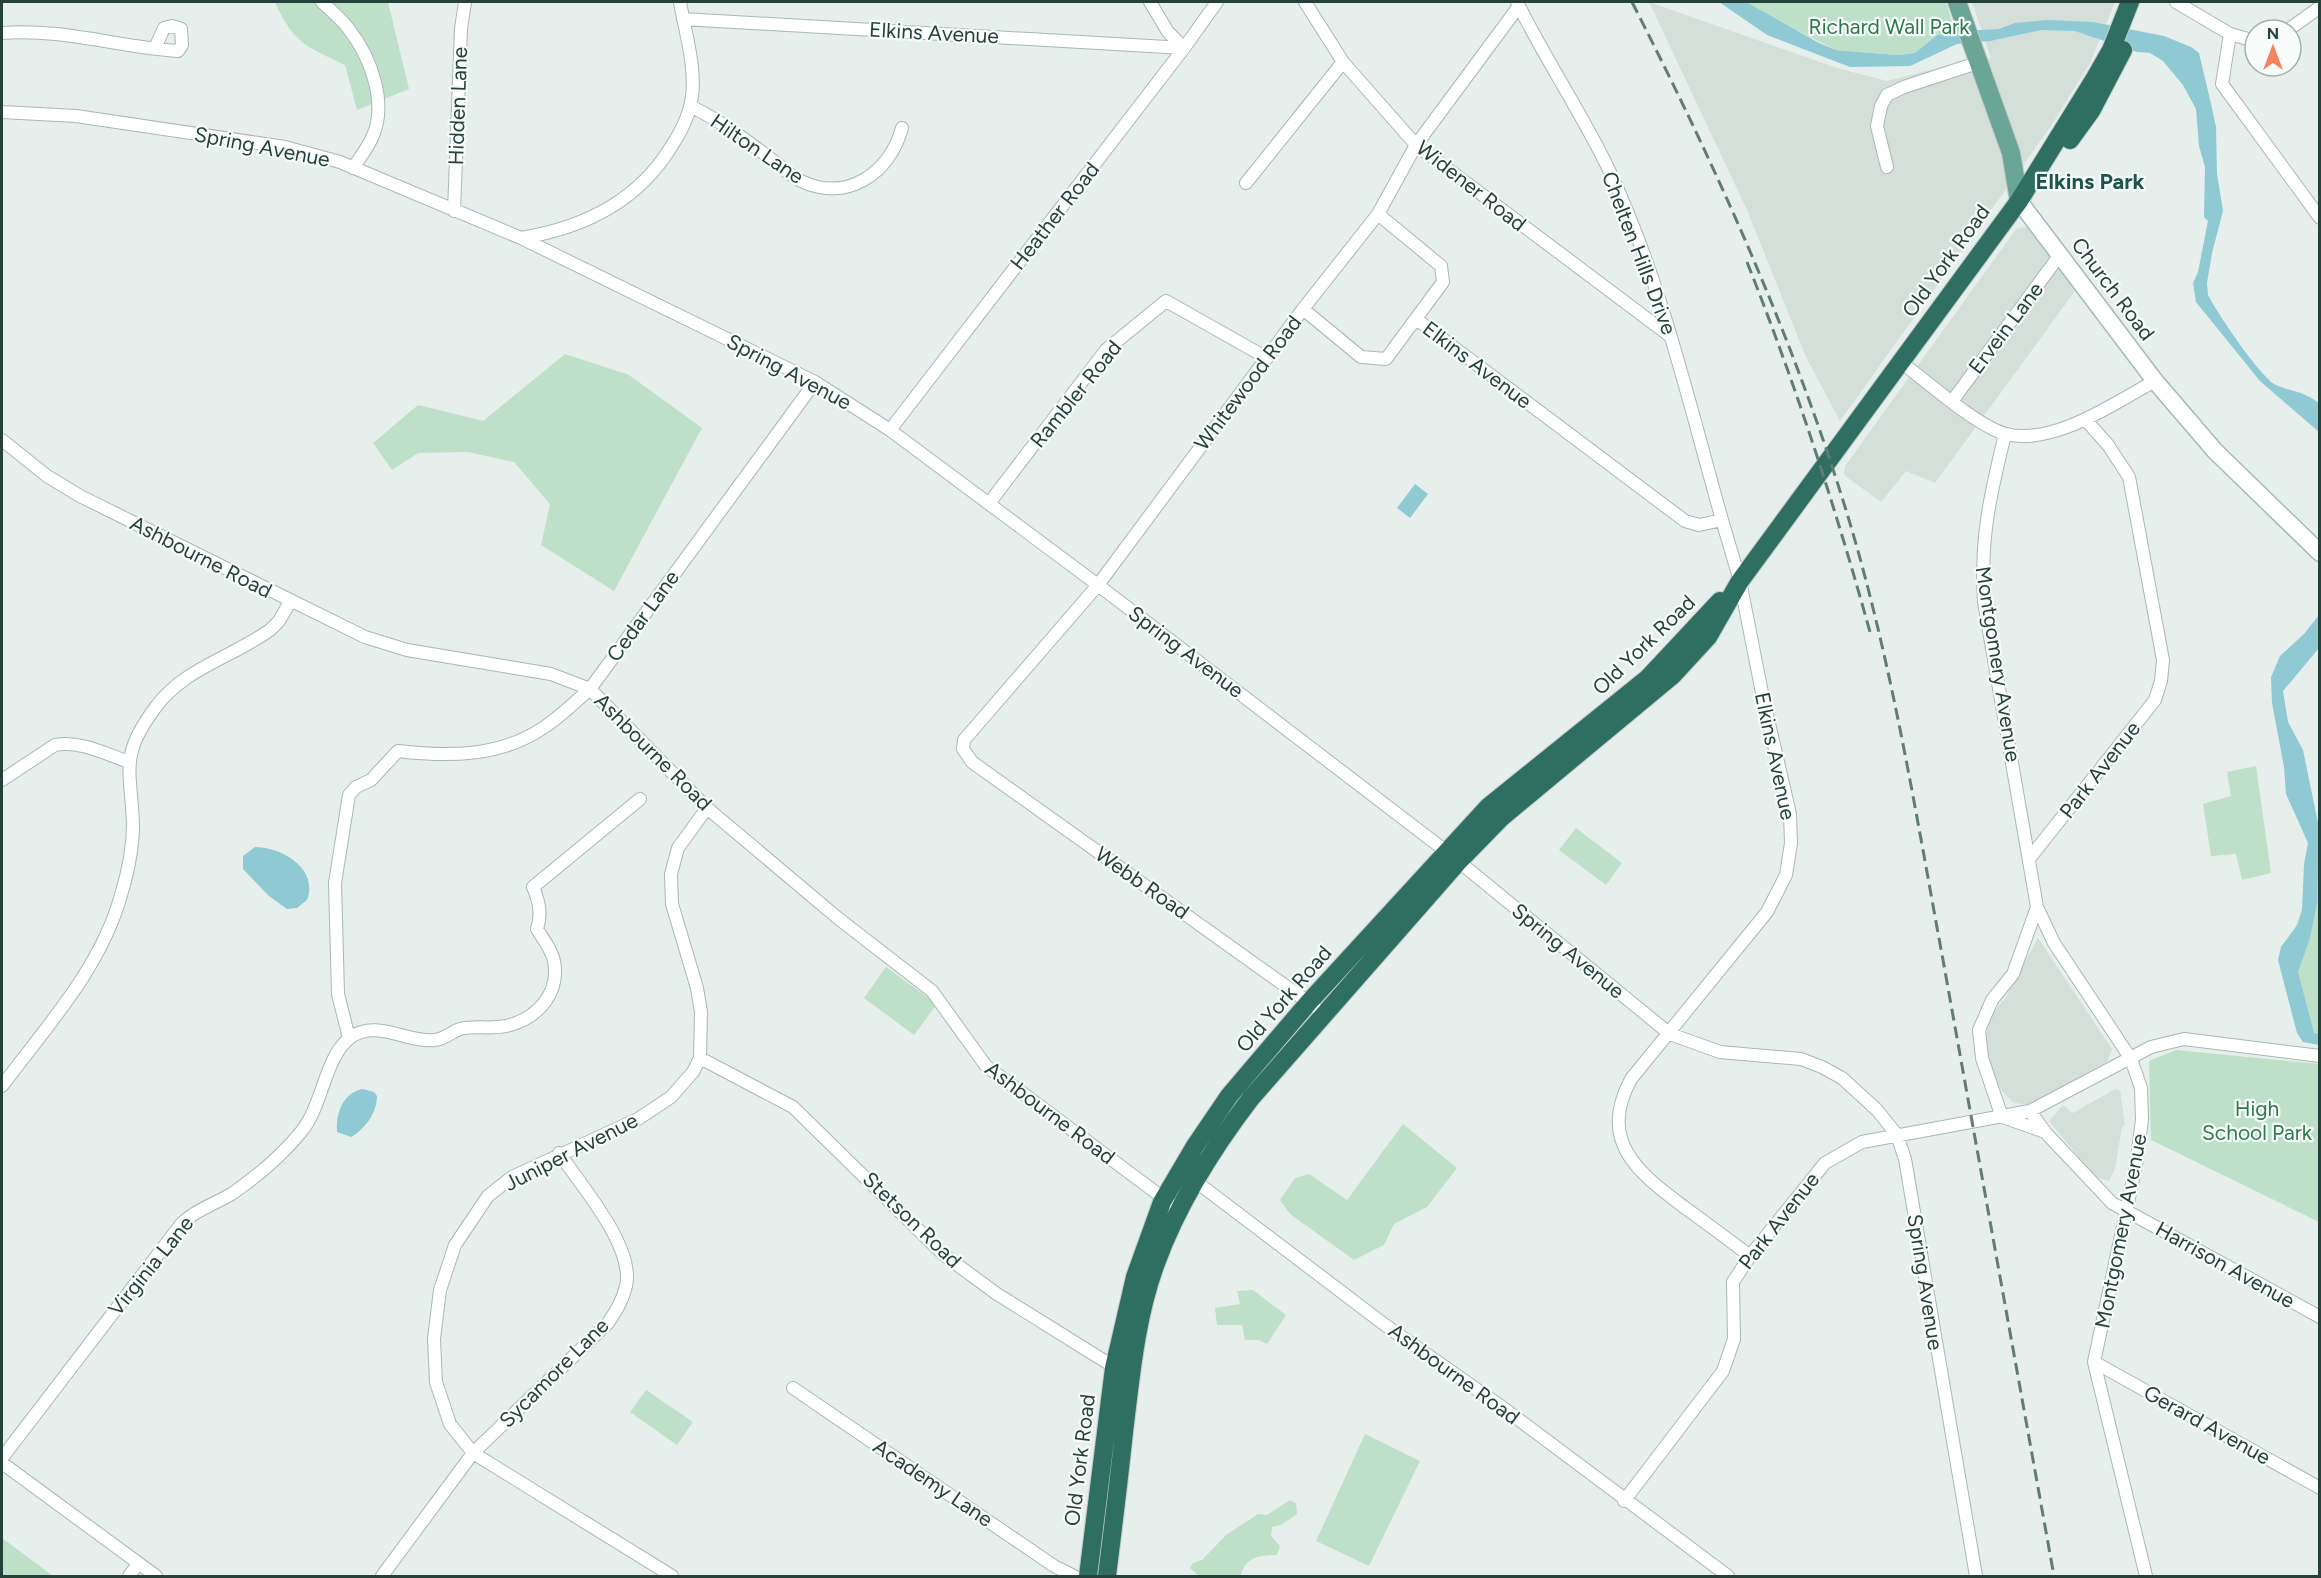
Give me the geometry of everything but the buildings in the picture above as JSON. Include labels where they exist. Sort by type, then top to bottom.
[{"type":"highway","name":"Old York Road","points":[[1088,1576],[1123,1372],[1156,1264],[1171,1204],[1229,1096],[1309,1002],[1452,857],[1539,784],[1635,709],[1673,675],[1708,637],[1740,581],[2019,201],[2057,157],[2091,111],[2126,28],[2130,2]]},
{"type":"highway","name":"Old York Road","points":[[2126,28],[2144,2]]},
{"type":"highway","name":"Old York Road","points":[[1188,1176],[1251,1098],[1324,1015],[1452,857]]},
{"type":"highway","name":"Old York Road","points":[[1107,1576],[1123,1372]]},
{"type":"main road","name":"Church Road","points":[[1957,2],[2010,153],[2019,201]]},
{"type":"street","points":[[322,2],[354,38],[372,75],[379,98],[372,139],[353,168]]},
{"type":"street","name":"Hidden Lane","points":[[454,211],[461,29],[465,2]]},
{"type":"street","points":[[521,238],[557,230],[589,218],[634,192],[665,156],[678,136],[690,106],[693,85],[680,2]]},
{"type":"street","points":[[1150,2],[1168,32],[1184,48]]},
{"type":"street","name":"Heather Road","points":[[891,430],[1217,2]]},
{"type":"street","name":"Widener Road","points":[[1305,2],[1343,62],[1416,145],[1671,337]]},
{"type":"street","points":[[2176,2],[2230,34],[2243,38]]},
{"type":"street","name":"Whitewood Road","points":[[963,749],[969,732],[1098,585],[1303,309],[1378,214],[1416,145],[1518,4]]},
{"type":"street","name":"Chelten Hills Drive","points":[[1518,4],[1608,169],[1627,212],[1671,337],[1722,520]]},
{"type":"street","points":[[2303,19],[2319,7]]},
{"type":"street","name":"Elkins Avenue","points":[[683,19],[1184,48]]},
{"type":"street","points":[[2,33],[60,34],[155,48]]},
{"type":"street","points":[[2230,34],[2222,84],[2319,218]]},
{"type":"street","points":[[1887,167],[1877,126],[1881,106],[1887,96],[1978,57]]},
{"type":"street","points":[[1246,183],[1343,62]]},
{"type":"street","name":"Hilton Lane","points":[[690,106],[722,122],[798,180],[823,188],[848,187],[872,177],[894,150],[902,128]]},
{"type":"street","name":"Spring Avenue","points":[[2,112],[76,116],[285,147],[353,168],[521,238],[815,382],[891,430],[990,502],[1452,857],[1670,1034],[1720,1052],[1802,1059],[1822,1067],[1859,1091],[1897,1135],[1905,1159],[1976,1576]]},
{"type":"street","name":"Church Road","points":[[2019,201],[2155,381],[2215,452],[2319,553]]},
{"type":"street","name":"Elkins Avenue","points":[[1303,309],[1360,357],[1386,359],[1443,282],[1441,266],[1378,214]]},
{"type":"street","name":"Ervein Lane","points":[[1953,400],[2059,256]]},
{"type":"street","name":"Rambler Road","points":[[990,502],[1106,350],[1166,301],[1267,358]]},
{"type":"street","name":"Elkins Avenue","points":[[1416,319],[1685,521],[1699,525],[1722,520],[1740,581],[1759,682],[1790,814],[1791,843],[1786,875],[1767,912],[1631,1080],[1624,1093],[1620,1121],[1626,1150],[1644,1177],[1750,1256]]},
{"type":"street","points":[[1900,362],[1988,426],[2005,434],[2027,437],[2043,434],[2085,419],[2155,381]]},
{"type":"street","name":"Cedar Lane","points":[[349,1038],[338,994],[335,883],[350,795],[356,787],[371,780],[398,751],[478,753],[515,744],[544,728],[590,689],[815,382]]},
{"type":"street","name":"Park Avenue","points":[[2029,859],[2155,700],[2161,681],[2163,660],[2129,477],[2108,445],[2085,419]]},
{"type":"street","name":"Montgomery Avenue","points":[[2005,434],[1986,514],[1982,568],[1984,602],[2029,859]]},
{"type":"street","name":"Ashbourne Road","points":[[2,440],[47,476],[80,496],[290,602],[393,647],[551,674],[590,689],[707,808],[839,919],[932,991],[986,1066],[1171,1204]]},
{"type":"street","points":[[2,1086],[81,978],[100,948],[113,921],[125,881],[132,843],[129,762],[144,724],[166,694],[188,675],[261,637],[279,621],[290,602]]},
{"type":"street","points":[[2,780],[55,745],[63,743],[74,743],[129,762]]},
{"type":"street","name":"Webb Road","points":[[963,749],[972,762],[1309,1002],[1324,1015]]},
{"type":"street","points":[[349,1038],[363,1031],[377,1030],[436,1040],[458,1029],[510,1025],[536,1012],[551,993],[555,962],[537,929],[540,921],[539,901],[533,886],[640,800]]},
{"type":"street","points":[[700,1058],[700,1002],[672,904],[671,881],[678,848],[707,808]]},
{"type":"street","points":[[2029,859],[2037,907],[2013,974],[1984,1014],[1979,1030],[1982,1058],[2002,1117],[2046,1132]]},
{"type":"street","name":"Montgomery Avenue","points":[[2037,907],[2054,943],[2131,1059],[2141,1088],[2142,1120],[2126,1210],[2094,1362],[2146,1576]]},
{"type":"street","name":"Virginia Lane","points":[[2,1458],[183,1223],[196,1210],[225,1197],[244,1185],[302,1131],[318,1105],[336,1054],[349,1038]]},
{"type":"street","name":"Park Avenue","points":[[1624,1501],[1723,1371],[1734,1339],[1732,1282],[1750,1256],[1825,1163],[1862,1142],[2030,1111],[2151,1047],[2184,1039],[2319,1056]]},
{"type":"street","name":"Juniper Avenue","points":[[672,1576],[473,1452],[450,1424],[436,1383],[434,1338],[440,1290],[455,1245],[488,1196],[512,1177],[559,1153],[638,1119],[662,1104],[687,1081],[700,1058]]},
{"type":"street","name":"Stetson Road","points":[[700,1058],[793,1107],[944,1255],[997,1294],[1123,1372]]},
{"type":"street","name":"Harrison Avenue","points":[[2030,1111],[2046,1132],[2112,1203],[2319,1317]]},
{"type":"street","name":"Sycamore Lane","points":[[382,1576],[473,1452],[608,1323],[620,1305],[627,1284],[626,1262],[619,1242],[559,1153]]},
{"type":"street","name":"Ashbourne Road","points":[[1188,1176],[1385,1325],[1506,1410],[1624,1501],[1728,1576]]},
{"type":"street","name":"Gerard Avenue","points":[[2094,1362],[2319,1488]]},
{"type":"street","name":"Academy Lane","points":[[793,1388],[1054,1566],[1074,1576]]},
{"type":"street","points":[[2,1463],[156,1576]]},
{"type":"street","points":[[129,1576],[138,1564]]},
{"type":"shaded area","points":[[1649,2],[1837,68],[1887,81],[1961,62],[1991,58],[1972,2],[2115,2],[2090,63],[2049,129],[1840,421],[1806,357],[1747,210]]},
{"type":"shaded area","points":[[2027,227],[2075,291],[1935,483],[1906,471],[1881,502],[1844,475],[1845,466],[2017,228]]},
{"type":"shaded area","points":[[2038,938],[2112,1049],[2108,1061],[2030,1105],[2014,1103],[2002,1091],[1989,1068],[1984,1045],[1990,1016],[2006,997]]},
{"type":"shaded area","points":[[2115,1089],[2120,1090],[2125,1125],[2122,1127],[2115,1169],[2109,1181],[2095,1177],[2049,1121],[2063,1105],[2073,1113]]},
{"type":"green space","points":[[275,2],[388,2],[409,89],[357,110],[345,65],[302,42],[288,27]]},
{"type":"green space","name":"Richard Wall Park","points":[[1746,2],[1946,2],[1955,33],[1946,32],[1936,36],[1915,53],[1897,55],[1836,50]]},
{"type":"green space","points":[[565,354],[629,375],[702,428],[614,591],[541,545],[550,504],[514,462],[468,452],[418,453],[392,470],[373,443],[418,405],[483,421]]},
{"type":"green space","points":[[2256,766],[2271,873],[2242,880],[2236,854],[2211,856],[2203,804],[2231,796],[2227,772]]},
{"type":"green space","points":[[1576,828],[1622,863],[1606,885],[1559,850]]},
{"type":"green space","points":[[2319,857],[2319,1041],[2312,1041],[2293,990],[2293,935]]},
{"type":"green space","points":[[886,967],[937,1004],[914,1035],[864,998]]},
{"type":"green space","name":"High School Park","points":[[2176,1050],[2319,1064],[2319,1222],[2151,1140],[2149,1061]]},
{"type":"green space","points":[[1403,1124],[1457,1168],[1427,1207],[1394,1224],[1384,1245],[1354,1260],[1290,1214],[1280,1200],[1295,1178],[1309,1174],[1347,1200]]},
{"type":"green space","points":[[1253,1290],[1286,1315],[1267,1344],[1259,1340],[1245,1340],[1242,1325],[1217,1325],[1215,1308],[1240,1304],[1237,1291]]},
{"type":"green space","points":[[646,1390],[693,1422],[677,1445],[630,1412]]},
{"type":"green space","points":[[1365,1434],[1420,1461],[1369,1566],[1316,1541]]},
{"type":"green space","points":[[1290,1500],[1296,1503],[1297,1514],[1281,1525],[1272,1527],[1271,1536],[1280,1546],[1277,1555],[1249,1561],[1241,1576],[1199,1576],[1190,1568],[1193,1563],[1202,1560],[1226,1535],[1258,1514],[1267,1515]]},
{"type":"green space","points":[[2,1538],[53,1576],[2,1576]]},
{"type":"water","points":[[1719,2],[1746,2],[1819,43],[1836,50],[1898,55],[1915,53],[1936,36],[1946,32],[1999,29],[2015,23],[2047,20],[2093,22],[2164,36],[2191,47],[2199,53],[2216,127],[2217,174],[2223,211],[2212,253],[2207,283],[2208,295],[2240,344],[2269,380],[2319,403],[2319,432],[2260,381],[2196,302],[2193,283],[2198,272],[2208,221],[2204,217],[2205,167],[2199,146],[2196,109],[2183,85],[2163,61],[2150,53],[2137,52],[2075,31],[2041,30],[1990,41],[1957,44],[1910,66],[1850,67],[1767,35]]},
{"type":"water","points":[[1415,484],[1428,494],[1410,518],[1397,508]]},
{"type":"water","points":[[2319,615],[2319,648],[2283,691],[2288,722],[2303,750],[2319,828],[2317,903],[2310,938],[2298,972],[2314,1033],[2319,1034],[2319,1045],[2303,1042],[2297,1033],[2278,960],[2281,947],[2298,924],[2302,911],[2304,864],[2308,843],[2286,794],[2284,767],[2272,703],[2271,677],[2280,656],[2304,634]]},
{"type":"water","points":[[255,847],[276,851],[296,862],[308,879],[307,900],[297,908],[287,909],[269,896],[243,869],[243,856]]},
{"type":"water","points":[[363,1089],[374,1092],[377,1096],[375,1108],[369,1120],[351,1137],[337,1132],[339,1112],[345,1100],[356,1091]]},
{"type":"railway","points":[[1632,2],[1693,126],[1750,251],[1801,379],[1846,510],[1862,565],[1889,677],[1912,790],[2054,1576]]},
{"type":"railway","points":[[1747,262],[1782,353],[1813,445],[1870,632]]},
{"type":"district","name":"Elkins Park","points":[[2090,181]]}]
